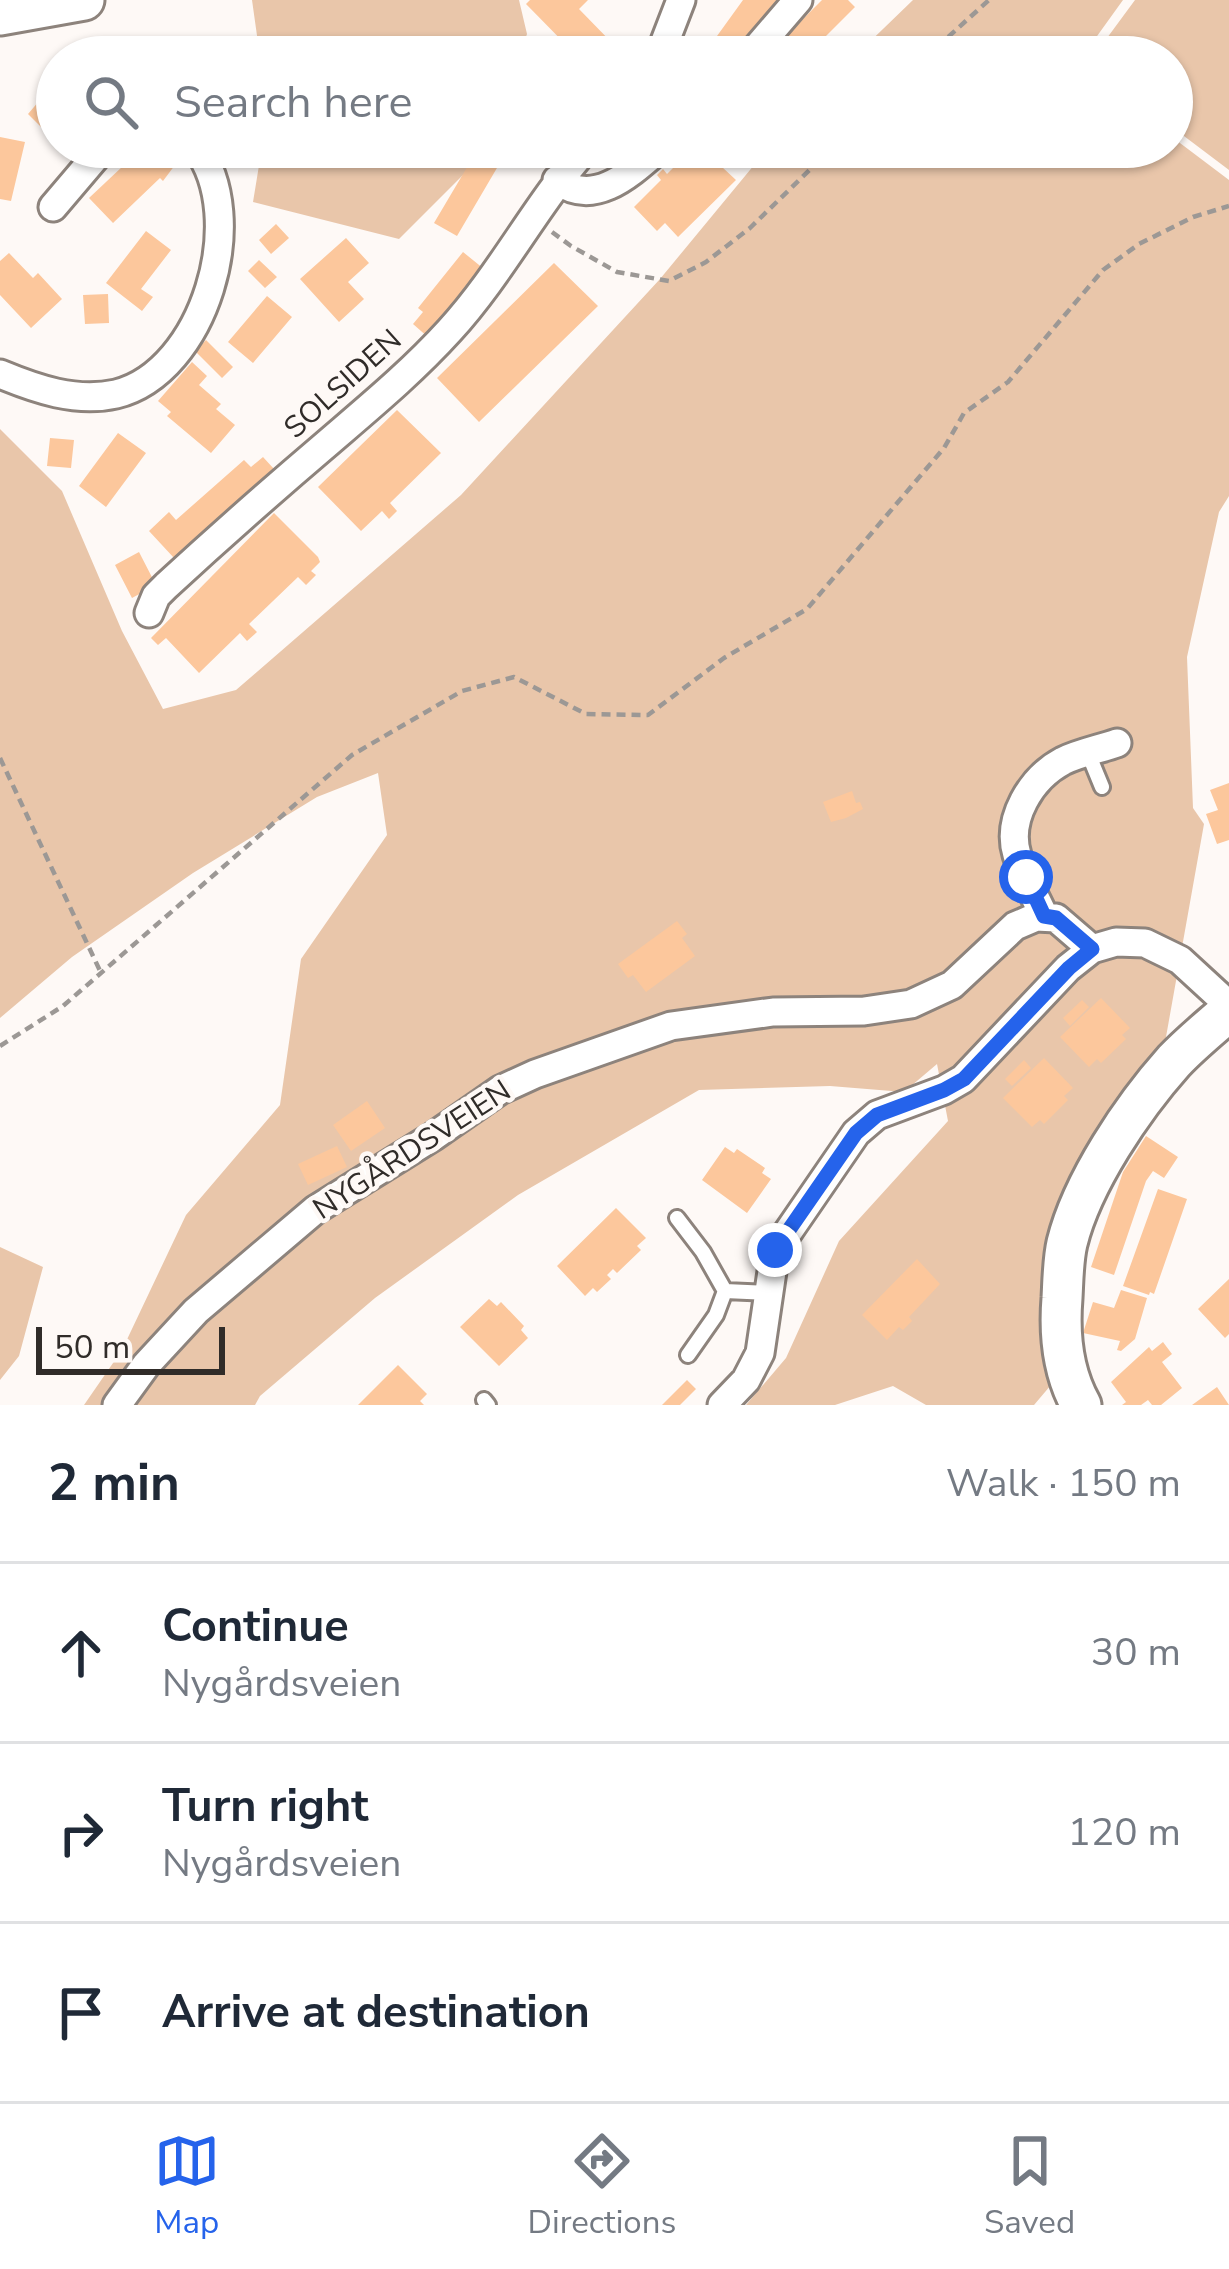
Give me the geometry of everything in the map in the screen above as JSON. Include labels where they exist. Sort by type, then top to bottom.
[{"type":"main road","points":[[0,15],[85,0]]},
{"type":"main road","points":[[1082,1405],[1064,1364],[1061,1313],[1066,1244],[1089,1184],[1142,1100],[1229,1008]]},
{"type":"street","points":[[667,36],[681,0]]},
{"type":"street","points":[[767,36],[798,0]]},
{"type":"street","points":[[53,207],[86,168]]},
{"type":"street","points":[[0,374],[81,397],[117,393],[146,381],[170,358],[194,326],[216,269],[220,208],[207,168]]},
{"type":"street","name":"SOLSIDEN","points":[[148,614],[156,596],[213,542],[410,372],[453,327],[568,168]]},
{"type":"street","points":[[557,181],[582,193],[637,168]]},
{"type":"street","points":[[1092,949],[1056,918],[1044,916],[1016,851],[1015,831],[1019,811],[1043,776],[1065,759],[1117,743]]},
{"type":"street","name":"NYGÅRDSVEIEN","points":[[117,1405],[196,1311],[315,1210],[500,1090],[671,1026],[772,1012],[864,1011],[910,1004],[952,985],[1016,926],[1044,916]]},
{"type":"street","points":[[722,1405],[746,1380],[760,1353],[775,1250],[856,1133],[877,1115],[964,1079],[1092,949],[1116,942],[1144,943],[1180,960],[1229,1008]]},
{"type":"lane","points":[[1088,754],[1102,787]]},
{"type":"lane","points":[[677,1218],[704,1252],[725,1291],[716,1315],[688,1355]]},
{"type":"lane","points":[[725,1291],[769,1293]]},
{"type":"path","points":[[949,36],[989,0]]},
{"type":"path","points":[[533,216],[571,246],[617,272],[669,281],[706,262],[750,228],[811,168]]},
{"type":"path","points":[[0,1046],[63,1006],[352,755],[462,691],[514,677],[586,714],[648,716],[724,658],[807,609],[944,448],[964,412],[1008,382],[1103,270],[1139,244],[1193,217],[1229,206]]},
{"type":"path","points":[[0,758],[101,973]]},
{"type":"shaded area","points":[[252,0],[519,0],[527,34],[526,36],[257,36]]},
{"type":"shaded area","points":[[913,0],[1123,0],[1097,36],[876,36]]},
{"type":"shaded area","points":[[1135,0],[1229,0],[1229,170],[1193,143],[1193,36],[1108,36]]},
{"type":"shaded area","points":[[1193,153],[1229,180],[1229,496],[1219,512],[1187,657],[1193,808],[1204,824],[1151,1121],[1084,1231],[1062,1372],[1034,1405],[926,1405],[893,1386],[835,1405],[746,1405],[786,1358],[839,1241],[948,1121],[937,1064],[904,1092],[830,1086],[699,1090],[518,1195],[375,1298],[255,1405],[84,1405],[122,1350],[186,1215],[280,1105],[301,959],[387,835],[378,773],[317,797],[193,873],[72,957],[0,1018],[0,429],[62,491],[122,631],[163,709],[236,690],[461,495],[660,279],[752,168],[1193,168]]},
{"type":"shaded area","points":[[259,168],[470,168],[399,239],[253,202]]},
{"type":"shaded area","points":[[0,1247],[43,1267],[19,1356],[0,1380]]},
{"type":"building","points":[[530,0],[588,0],[579,9],[605,36],[557,36],[526,4]]},
{"type":"building","points":[[743,0],[777,0],[752,36],[717,36]]},
{"type":"building","points":[[822,0],[848,0],[855,7],[826,36],[786,36]]},
{"type":"building","points":[[0,137],[25,142],[11,201],[0,199]]},
{"type":"building","points":[[121,168],[173,168],[113,223],[89,198]]},
{"type":"building","points":[[467,168],[497,168],[457,236],[434,223]]},
{"type":"building","points":[[673,168],[723,168],[736,180],[678,237],[665,223],[657,231],[634,207],[661,180],[657,175],[663,169],[667,174]]},
{"type":"building","points":[[276,224],[289,238],[271,254],[259,240]]},
{"type":"building","points":[[146,231],[171,250],[141,289],[153,297],[142,311],[106,283]]},
{"type":"building","points":[[346,238],[369,263],[348,282],[364,299],[339,322],[300,279]]},
{"type":"building","points":[[463,252],[484,269],[429,338],[413,324],[423,312],[418,308]]},
{"type":"building","points":[[9,253],[33,278],[38,273],[62,299],[31,328],[0,295],[0,261]]},
{"type":"building","points":[[259,260],[277,277],[265,288],[248,271]]},
{"type":"building","points":[[554,263],[598,306],[479,422],[437,378]]},
{"type":"building","points":[[108,294],[109,323],[85,324],[83,295]]},
{"type":"building","points":[[267,296],[292,317],[253,363],[228,342]]},
{"type":"building","points":[[206,340],[233,367],[222,378],[195,351]]},
{"type":"building","points":[[192,362],[207,376],[199,385],[221,404],[216,409],[235,425],[211,453],[167,416],[171,412],[158,401]]},
{"type":"building","points":[[397,410],[441,453],[390,503],[397,511],[389,519],[382,511],[361,531],[318,487]]},
{"type":"building","points":[[118,433],[146,453],[106,507],[79,486]]},
{"type":"building","points":[[50,438],[74,440],[71,468],[47,466]]},
{"type":"building","points":[[263,457],[274,469],[174,558],[149,531],[169,512],[176,520],[244,460],[251,467]]},
{"type":"building","points":[[274,513],[318,557],[320,562],[311,571],[316,575],[306,585],[298,577],[249,624],[257,632],[247,641],[240,633],[199,673],[166,638],[158,645],[151,638]]},
{"type":"building","points":[[139,552],[156,585],[132,598],[115,565]]},
{"type":"building","points":[[1229,783],[1229,840],[1217,844],[1206,814],[1218,810],[1210,790]]},
{"type":"building","points":[[852,791],[863,809],[831,822],[823,802]]},
{"type":"building","points":[[677,921],[695,956],[646,992],[618,964]]},
{"type":"building","points":[[1101,998],[1130,1028],[1122,1035],[1126,1039],[1101,1063],[1097,1059],[1089,1067],[1060,1037]]},
{"type":"building","points":[[1082,1000],[1089,1007],[1070,1026],[1063,1018]]},
{"type":"building","points":[[1044,1058],[1073,1088],[1064,1096],[1068,1100],[1044,1124],[1040,1120],[1032,1127],[1003,1098]]},
{"type":"building","points":[[1024,1060],[1031,1068],[1012,1086],[1005,1079]]},
{"type":"building","points":[[367,1101],[385,1128],[351,1151],[333,1125]]},
{"type":"building","points":[[1146,1136],[1178,1157],[1164,1178],[1153,1171],[1146,1181],[1114,1275],[1091,1267],[1123,1172]]},
{"type":"building","points":[[337,1146],[347,1167],[308,1185],[298,1164]]},
{"type":"building","points":[[725,1147],[734,1153],[737,1149],[765,1168],[762,1173],[771,1179],[747,1213],[702,1180]]},
{"type":"building","points":[[1158,1189],[1187,1199],[1154,1294],[1149,1295],[1123,1286]]},
{"type":"building","points":[[616,1208],[646,1238],[637,1246],[641,1250],[617,1273],[613,1269],[607,1275],[611,1279],[585,1296],[557,1266]]},
{"type":"building","points":[[917,1259],[940,1284],[909,1317],[912,1321],[887,1340],[862,1315]]},
{"type":"building","points":[[1229,1279],[1229,1334],[1225,1338],[1198,1309]]},
{"type":"building","points":[[1121,1290],[1147,1298],[1135,1339],[1121,1351],[1117,1350],[1120,1341],[1083,1333],[1093,1302],[1114,1308]]},
{"type":"building","points":[[489,1299],[497,1306],[501,1302],[524,1326],[521,1330],[528,1338],[499,1366],[460,1327]]},
{"type":"building","points":[[1163,1342],[1172,1354],[1162,1362],[1182,1388],[1161,1405],[1148,1400],[1122,1405],[1126,1402],[1111,1382],[1149,1347],[1152,1351]]},
{"type":"building","points":[[398,1365],[427,1394],[420,1401],[424,1405],[358,1405]]},
{"type":"building","points":[[687,1380],[696,1389],[680,1405],[662,1405]]},
{"type":"building","points":[[1217,1387],[1229,1405],[1192,1405]]},
{"type":"route","points":[[775,1250],[856,1133],[877,1115],[964,1079],[1092,949],[1056,918],[1044,916],[1026,877]]}]
